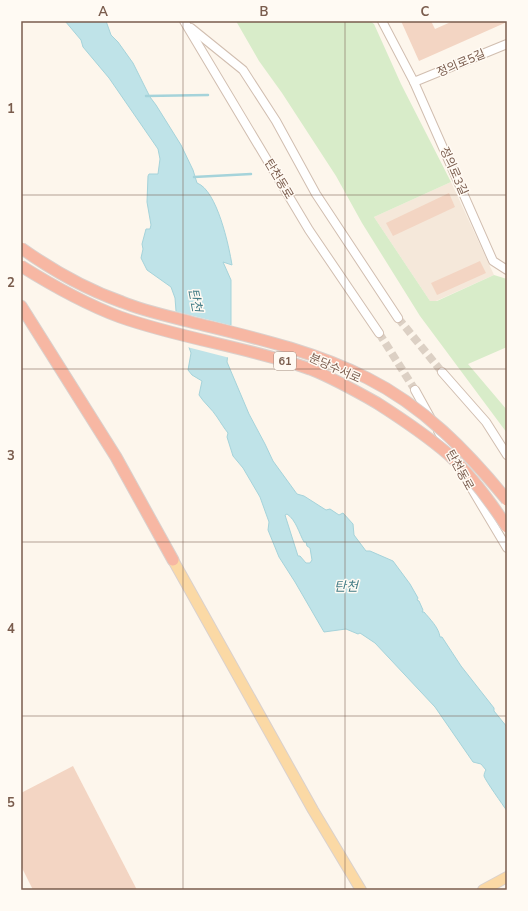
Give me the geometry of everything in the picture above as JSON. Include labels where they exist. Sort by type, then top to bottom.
[{"type":"highway","name":"분당수서로","points":[[21,248],[45,265],[73,280],[123,303],[167,316],[303,351],[368,378],[418,410],[453,439],[482,469],[507,500]]},
{"type":"highway","name":"분당수서로","points":[[21,266],[69,295],[120,317],[144,325],[287,362],[319,373],[362,394],[402,419],[449,455],[468,475],[493,506],[507,527]]},
{"type":"highway","points":[[21,306],[116,457],[173,560]]},
{"type":"highway","points":[[21,316],[95,433],[163,548],[173,560]]},
{"type":"main road","points":[[173,560],[313,810],[361,890]]},
{"type":"main road","points":[[483,890],[507,877]]},
{"type":"street","name":"정의로3길","points":[[382,21],[414,82],[494,261],[507,270]]},
{"type":"street","points":[[185,22],[243,70],[276,121],[316,194],[398,318]]},
{"type":"street","name":"탄천동로","points":[[185,22],[310,230],[379,333]]},
{"type":"street","name":"정의로5길","points":[[414,82],[507,44]]},
{"type":"street","points":[[442,372],[486,422],[507,455]]},
{"type":"street","name":"탄천동로","points":[[415,390],[485,514],[507,548]]},
{"type":"shaded area","points":[[451,182],[494,275],[436,301],[430,301],[374,217]]},
{"type":"green space","points":[[236,21],[370,21],[374,24],[401,84],[451,182],[374,217],[430,301],[437,301],[494,275],[507,279],[507,347],[468,364],[507,410],[507,433],[420,316],[362,223],[336,176],[282,93],[259,61]]},
{"type":"water","name":"탄천","points":[[65,21],[106,21],[111,35],[133,63],[150,97],[181,145],[193,170],[197,183],[204,188],[216,207],[225,233],[232,265],[223,262],[231,280],[231,324],[227,362],[249,414],[273,461],[297,494],[304,496],[326,510],[330,509],[339,515],[343,513],[353,524],[354,535],[366,551],[370,551],[393,561],[410,584],[418,598],[417,600],[419,601],[423,610],[422,612],[424,612],[434,624],[440,637],[442,637],[461,666],[507,727],[507,811],[485,778],[484,775],[486,770],[481,764],[473,762],[435,707],[375,643],[360,633],[358,634],[346,629],[324,632],[279,557],[268,530],[269,522],[260,497],[243,468],[233,456],[227,437],[228,433],[199,395],[202,381],[192,375],[188,370],[191,353],[176,311],[175,298],[171,287],[147,270],[141,258],[143,249],[142,244],[146,229],[150,229],[151,225],[147,202],[148,176],[149,174],[158,174],[160,159],[158,149],[109,78],[83,47],[81,40]],"holes":[[[287,514],[295,523],[304,542],[306,542],[307,546],[310,548],[312,560],[310,563],[306,563],[300,556],[298,556],[285,515]]]},
{"type":"pier","points":[[174,311],[233,326],[230,358],[187,347]]},
{"type":"building","points":[[401,21],[431,21],[435,29],[453,21],[507,22],[419,61]]},
{"type":"building","points":[[449,193],[455,207],[393,236],[386,223]]},
{"type":"building","points":[[480,261],[486,273],[437,295],[431,283]]},
{"type":"building","points":[[73,766],[137,890],[33,890],[21,866],[21,793]]},
{"type":"waterway","points":[[146,96],[208,95]]},
{"type":"waterway","points":[[194,177],[251,174]]},
{"type":"tunnel","points":[[398,318],[442,372]]},
{"type":"tunnel","points":[[379,333],[415,390]]}]
